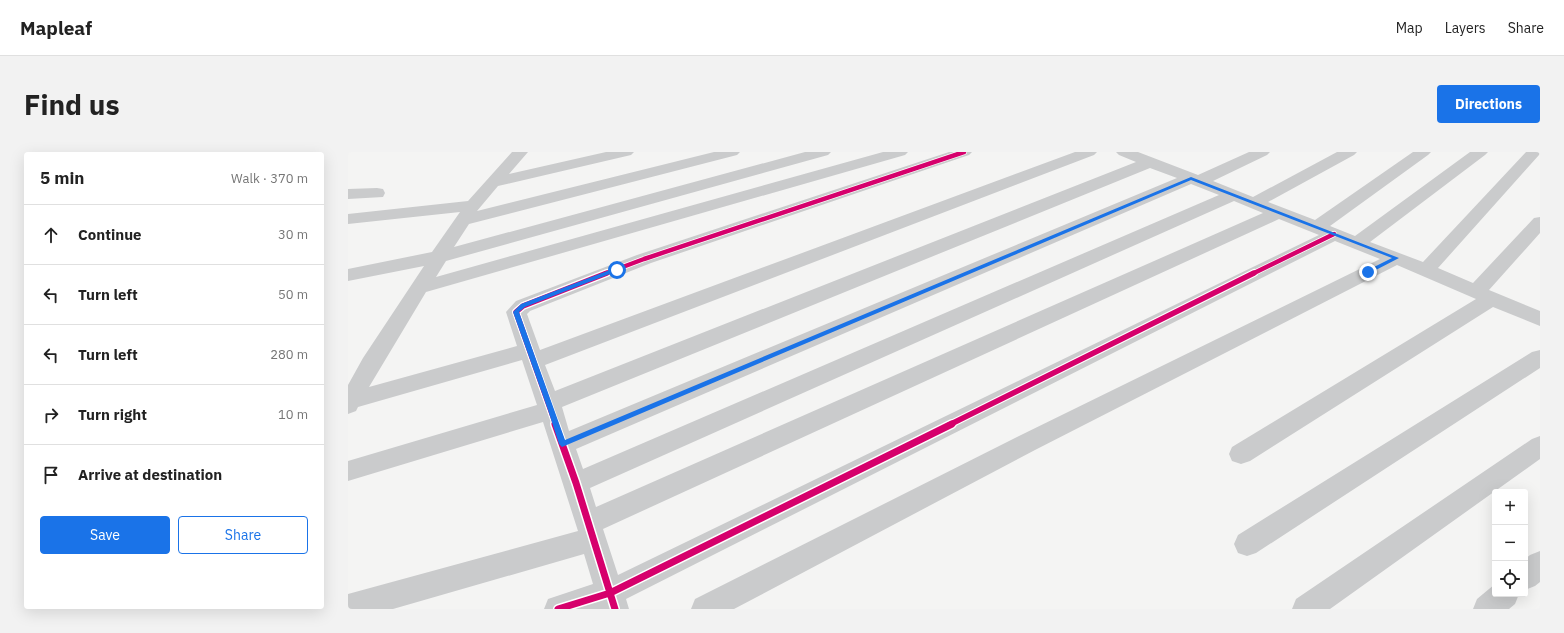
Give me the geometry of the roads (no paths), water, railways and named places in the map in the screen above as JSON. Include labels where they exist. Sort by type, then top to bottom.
[{"type":"street","points":[[349,403],[371,364],[438,257],[473,206],[520,152]]},
{"type":"street","points":[[492,183],[626,152]]},
{"type":"street","points":[[464,220],[732,152]]},
{"type":"street","points":[[348,275],[438,257],[823,152]]},
{"type":"street","points":[[419,288],[900,152]]},
{"type":"street","points":[[612,601],[576,483],[516,312],[523,306],[644,259],[964,152]]},
{"type":"street","points":[[349,403],[531,356],[1089,152]]},
{"type":"street","points":[[562,444],[1262,152]]},
{"type":"street","points":[[1254,203],[1349,152]]},
{"type":"street","points":[[558,609],[612,601],[1326,230],[1423,152]]},
{"type":"street","points":[[1357,243],[1480,152]]},
{"type":"street","points":[[1426,270],[1534,152]]},
{"type":"street","points":[[348,471],[550,406],[1139,156],[1195,180],[1397,258],[1540,319]]},
{"type":"street","points":[[348,194],[377,193]]},
{"type":"street","points":[[576,483],[1234,195]]},
{"type":"street","points":[[348,219],[473,206]]},
{"type":"street","points":[[348,608],[591,531],[1279,212]]},
{"type":"street","points":[[1241,454],[1485,295],[1540,222]]},
{"type":"street","points":[[705,609],[1027,443],[1397,258]]},
{"type":"street","points":[[1247,544],[1540,358]]},
{"type":"street","points":[[1306,609],[1540,446]]},
{"type":"street","points":[[1528,574],[1540,564]]},
{"type":"street","points":[[1487,609],[1501,597]]}]
